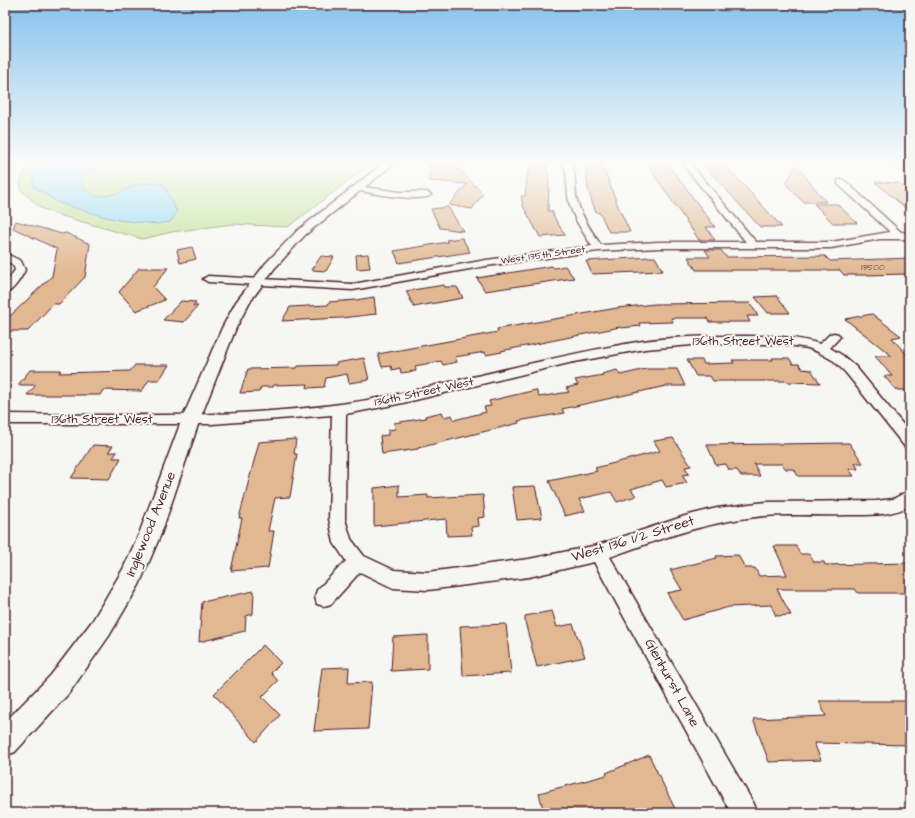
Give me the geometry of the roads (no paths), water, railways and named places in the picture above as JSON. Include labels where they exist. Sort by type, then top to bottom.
[{"type":"street","name":"Inglewood Avenue","points":[[5,742],[60,684],[101,628],[131,577],[150,534],[191,419],[229,328],[257,282],[301,233],[343,200]]},
{"type":"street","points":[[572,200],[581,221],[598,248]]},
{"type":"street","points":[[716,200],[753,245]]},
{"type":"street","points":[[861,200],[897,234]]},
{"type":"street","name":"West 135th Street","points":[[257,282],[353,287],[486,263],[598,248],[652,245],[831,245],[848,243],[877,235],[897,234],[910,236]]},
{"type":"street","points":[[5,256],[17,264],[20,270],[5,290]]},
{"type":"street","points":[[208,279],[257,282]]},
{"type":"street","points":[[822,349],[834,337]]},
{"type":"street","name":"136th Street West","points":[[5,419],[191,419],[289,415],[339,410],[609,351],[645,345],[711,340],[793,340],[808,343],[838,358],[851,370],[910,442]]},
{"type":"street","points":[[324,598],[358,562],[343,543],[337,519],[339,410]]},
{"type":"street","name":"West 136 1/2 Street","points":[[358,562],[393,579],[428,581],[529,568],[598,553],[685,523],[717,515],[766,509],[876,508],[895,506],[910,497]]},
{"type":"street","name":"Glenhurst Lane","points":[[598,553],[745,813]]},
{"type":"water","points":[[55,200],[171,200],[177,212],[170,222],[156,224],[118,220],[59,203]]}]
